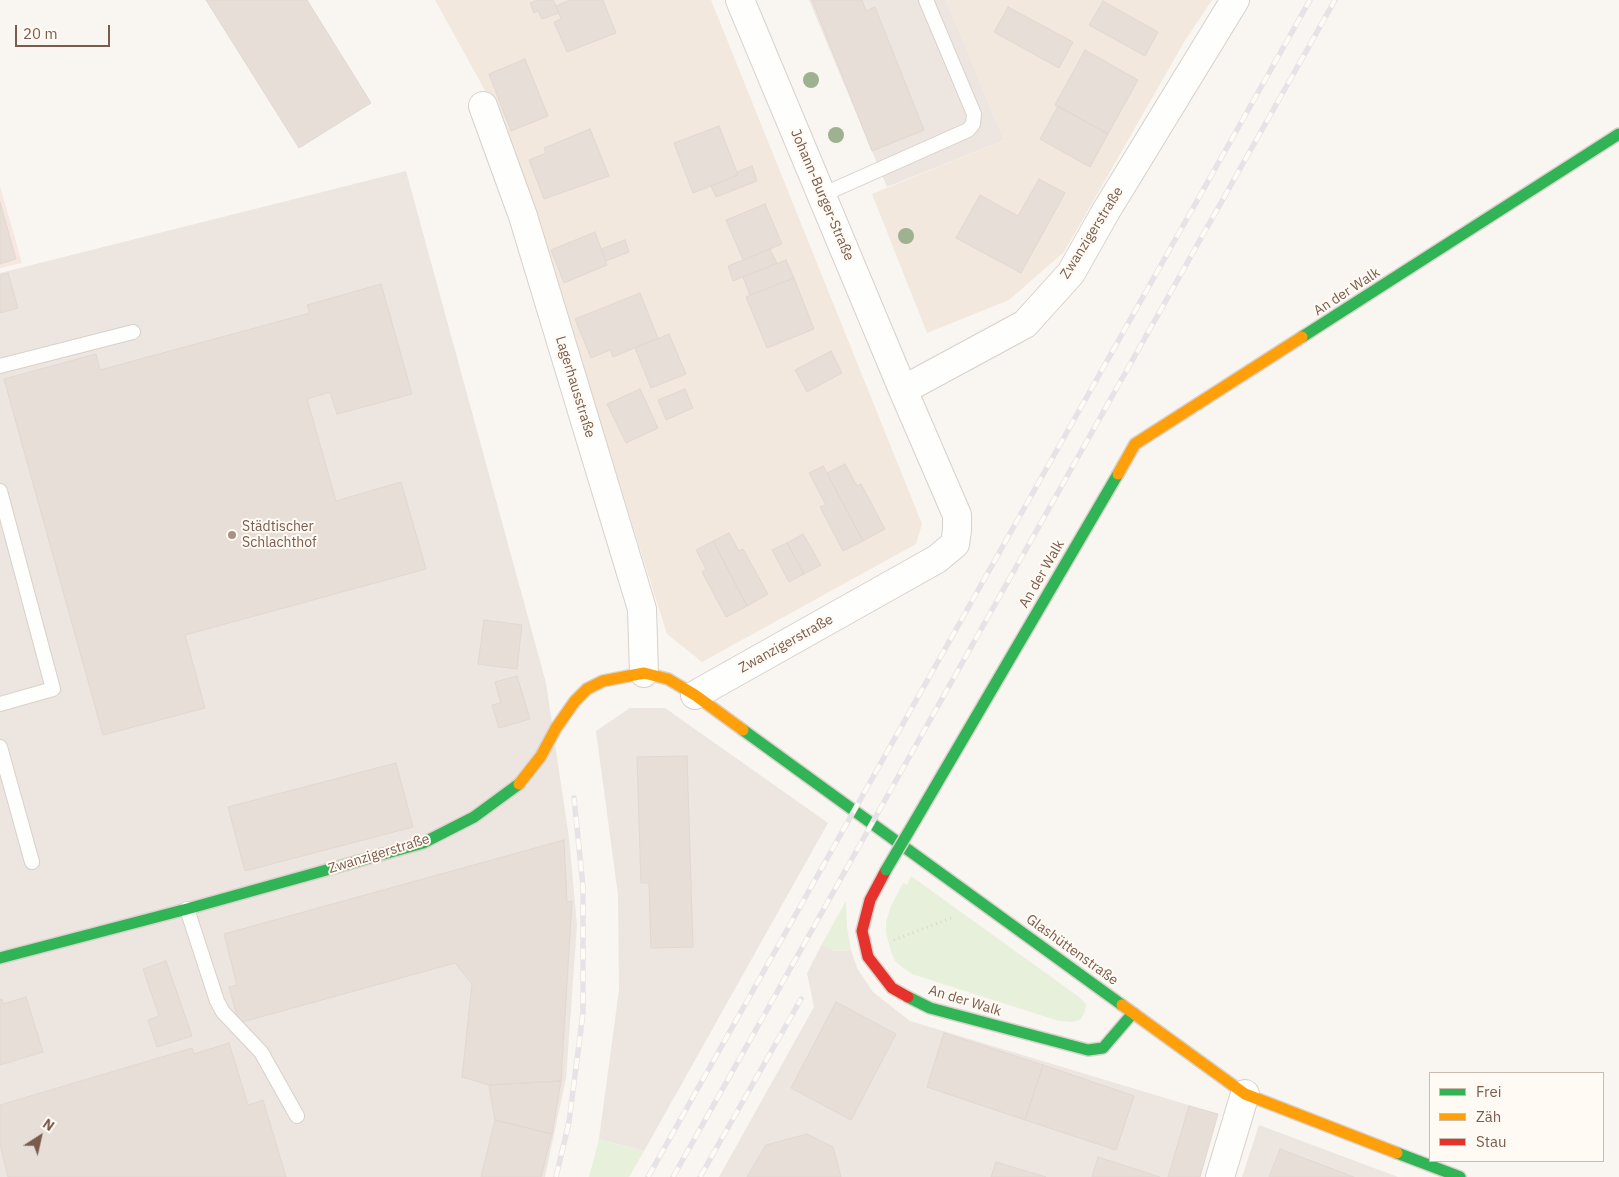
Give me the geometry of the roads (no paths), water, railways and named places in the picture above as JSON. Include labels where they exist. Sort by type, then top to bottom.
[{"type":"street","name":"Johann-Burger-Straße","points":[[740,0],[903,390]]},
{"type":"street","name":"Zwanzigerstraße","points":[[0,958],[187,909],[423,843],[474,817],[519,784],[541,756],[556,728],[575,701],[587,689],[603,681],[644,673],[668,679],[695,695],[937,559],[955,544],[957,515],[903,390],[1025,324],[1071,272],[1106,211],[1235,0]]},
{"type":"street","name":"Lagerhausstraße","points":[[483,106],[523,216],[642,609],[644,673]]},
{"type":"street","name":"An der Walk","points":[[1133,1013],[1103,1048],[1088,1050],[930,1008],[892,988],[868,957],[862,932],[870,900],[1135,444],[1619,134]]},
{"type":"street","name":"Glashüttenstraße","points":[[695,695],[1245,1094],[1460,1177]]},
{"type":"street","points":[[1220,1177],[1245,1094]]},
{"type":"lane","points":[[822,195],[968,130],[973,124],[974,114],[926,0]]},
{"type":"lane","points":[[0,366],[133,332]]},
{"type":"lane","points":[[0,491],[53,689],[0,704]]},
{"type":"lane","points":[[0,548],[14,545]]},
{"type":"lane","points":[[0,747],[32,862]]},
{"type":"lane","points":[[187,909],[217,1001],[223,1012],[261,1052],[297,1116]]},
{"type":"railway","points":[[648,1177],[1310,0]]},
{"type":"railway","points":[[673,1177],[1335,0]]},
{"type":"railway","points":[[556,1177],[569,1122],[583,1013],[583,887],[574,798]]},
{"type":"railway","points":[[700,1177],[801,999]]},
{"type":"place","name":"Städtischer Schlachthof","points":[[232,535]]}]
